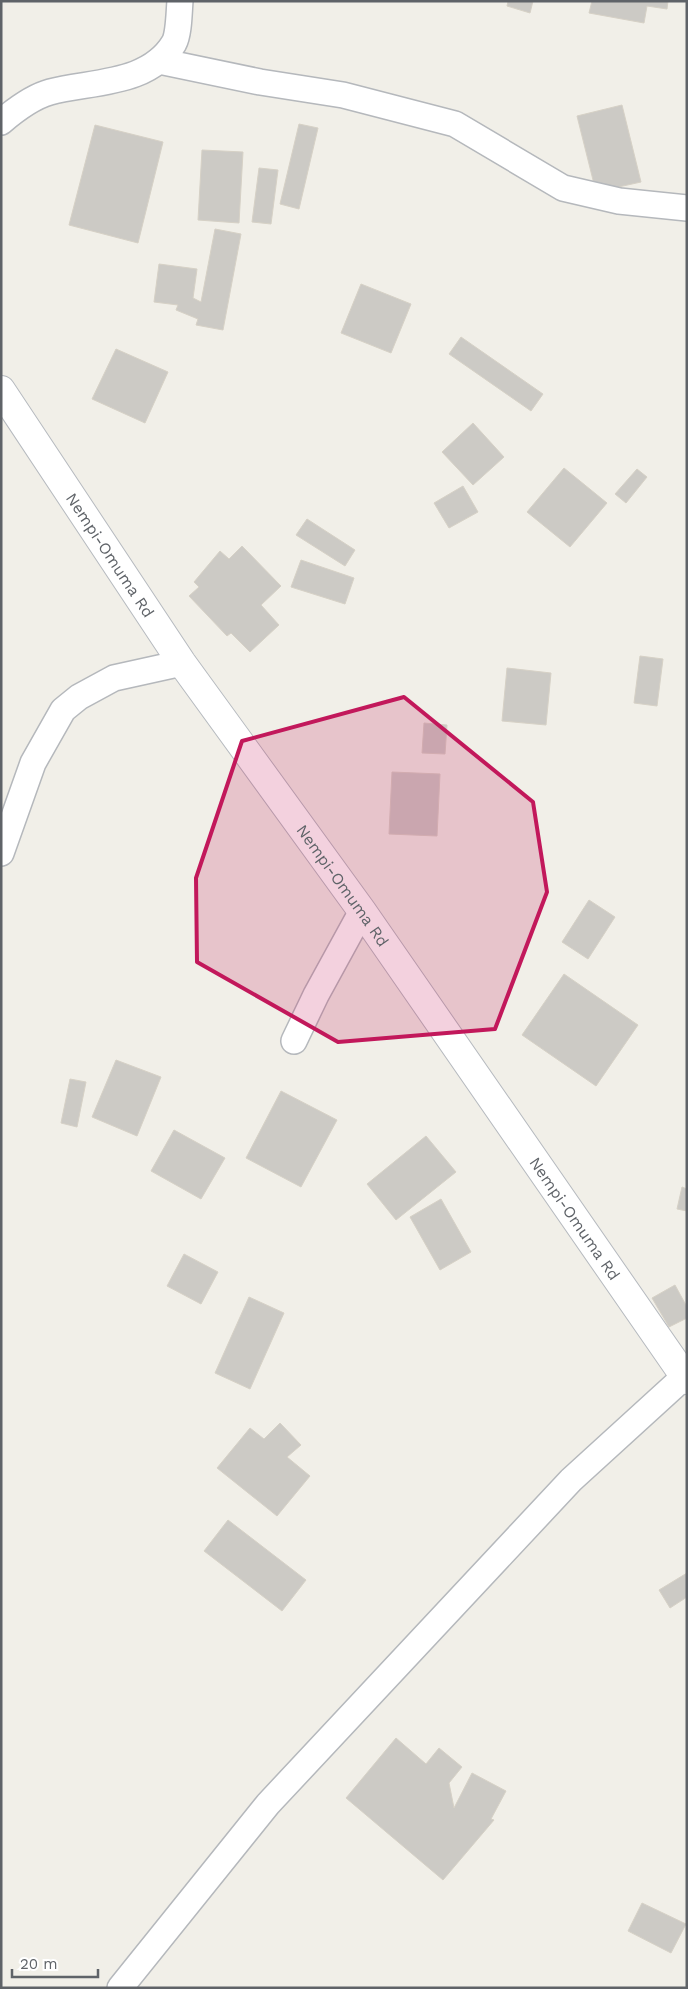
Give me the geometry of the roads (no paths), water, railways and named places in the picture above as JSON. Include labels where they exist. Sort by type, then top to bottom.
[{"type":"street","points":[[1,122],[14,110],[48,93],[125,78],[159,61],[175,41],[180,1]]},
{"type":"street","points":[[159,61],[260,82],[343,94],[455,124],[563,188],[618,201],[687,208]]},
{"type":"street","name":"Nempi-Omuma Rd","points":[[1,390],[182,663],[362,911],[685,1379]]},
{"type":"street","points":[[1,853],[32,763],[63,710],[79,697],[114,678],[182,663]]},
{"type":"street","points":[[294,1041],[316,995],[362,911]]},
{"type":"street","points":[[120,1988],[268,1804],[571,1480],[685,1379]]}]
